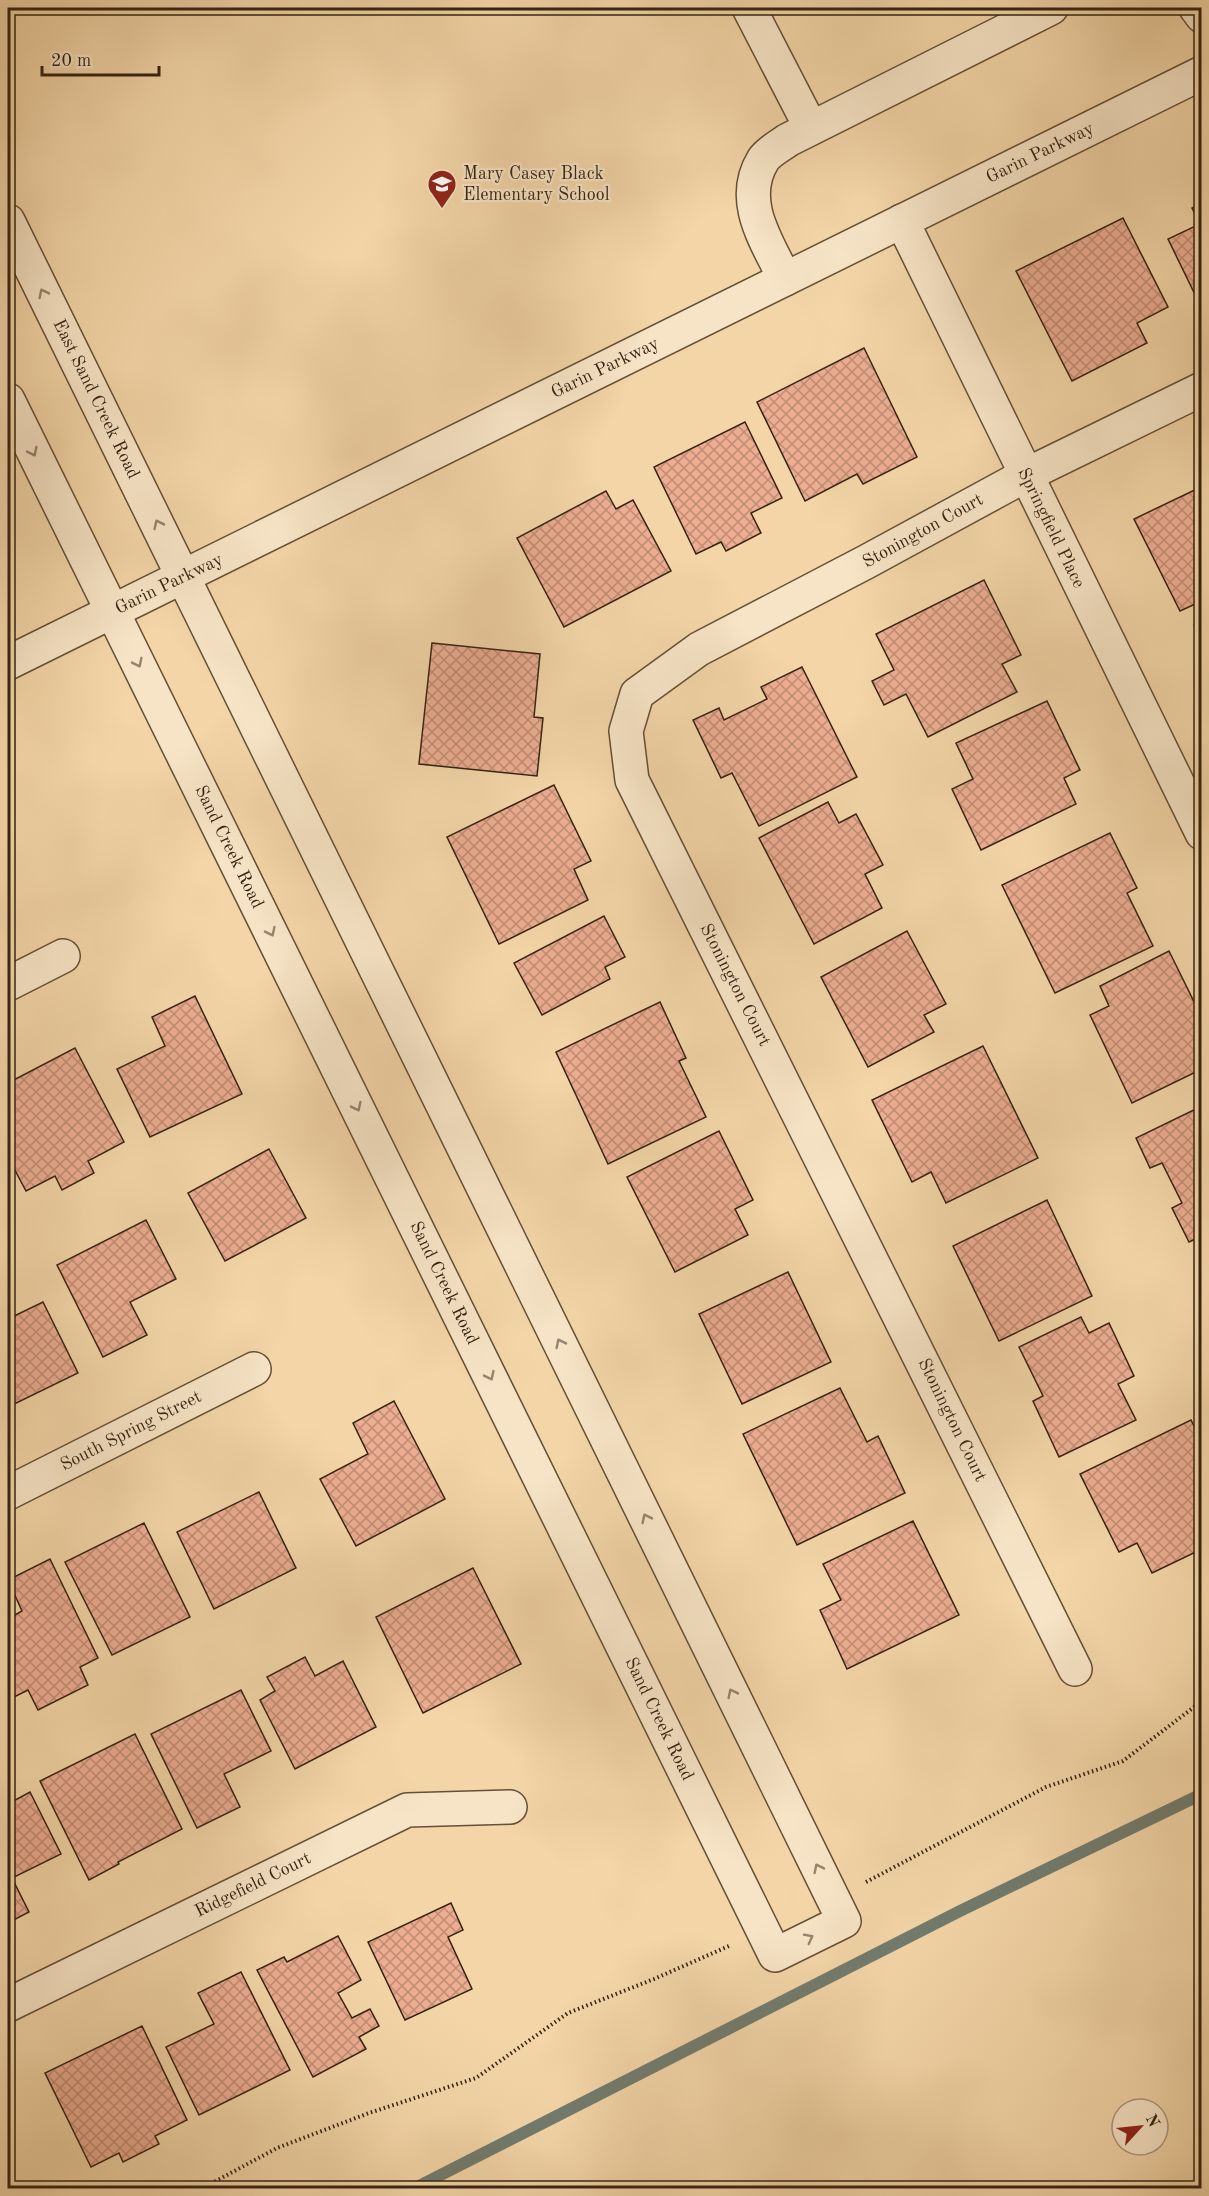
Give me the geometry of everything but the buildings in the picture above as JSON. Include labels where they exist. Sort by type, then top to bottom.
[{"type":"street","points":[[749,8],[811,128]]},
{"type":"street","points":[[785,279],[754,211],[753,188],[763,159],[788,140],[1051,8]]},
{"type":"street","points":[[1196,8],[1202,16]]},
{"type":"street","name":"Garin Parkway","points":[[8,663],[1202,73]]},
{"type":"street","name":"East Sand Creek Road","points":[[8,221],[184,576]]},
{"type":"street","name":"Springfield Place","points":[[902,221],[1202,833]]},
{"type":"street","name":"Stonington Court","points":[[1075,1670],[632,780],[626,731],[637,694],[699,649],[1026,476],[1202,389]]},
{"type":"street","points":[[8,400],[112,611]]},
{"type":"street","points":[[184,576],[838,1909],[769,1943]]},
{"type":"street","name":"Sand Creek Road","points":[[112,611],[769,1943]]},
{"type":"street","points":[[8,984],[63,956]]},
{"type":"street","name":"South Spring Street","points":[[8,1493],[254,1369]]},
{"type":"street","name":"Ridgefield Court","points":[[8,2005],[407,1810],[510,1807]]},
{"type":"path","points":[[838,1909],[1046,1787],[1123,1761],[1202,1701]]},
{"type":"path","points":[[203,2188],[277,2148],[476,2078],[568,2013],[654,1979],[769,1943]]},
{"type":"waterway","points":[[415,2188],[960,1911],[1202,1794]]},
{"type":"place","name":"Mary Casey Black Elementary School","points":[[442,210]]}]
